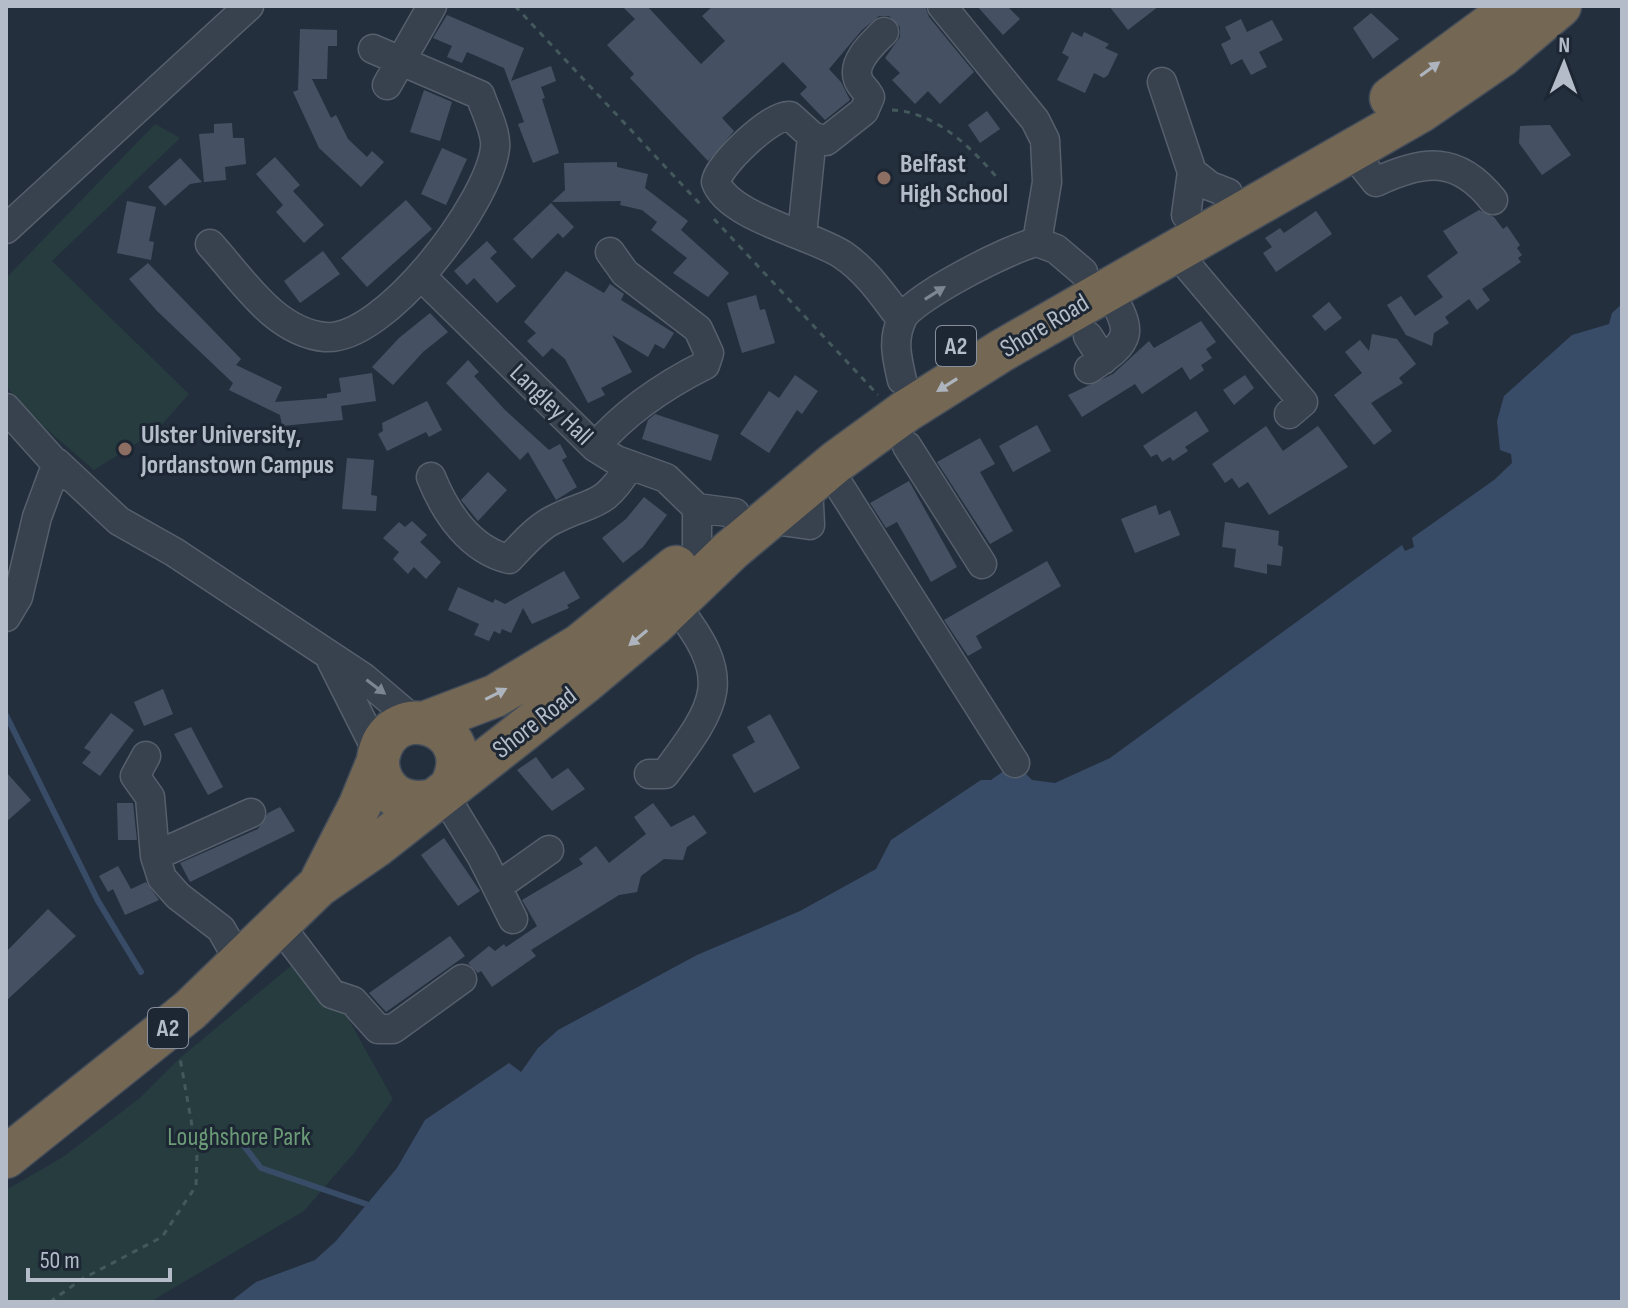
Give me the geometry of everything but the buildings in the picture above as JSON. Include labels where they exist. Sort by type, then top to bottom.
[{"type":"highway","name":"Shore Road","points":[[1180,233],[1228,193],[1372,112],[1516,6]]},
{"type":"highway","name":"Shore Road","points":[[420,723],[495,696],[580,645],[649,591],[724,522],[1095,280],[1180,233],[1352,152],[1501,56],[1560,6]]},
{"type":"highway","name":"Shore Road","points":[[6,1157],[190,1010],[251,940],[585,682],[674,604],[724,522],[818,476],[893,413]]},
{"type":"highway","name":"A2","points":[[378,758],[382,745],[397,729],[420,723]]},
{"type":"highway","points":[[378,758],[383,783],[390,792],[411,803],[442,793],[459,764],[453,742],[435,726],[420,723]]},
{"type":"highway","name":"Shore Road","points":[[318,886],[360,805],[378,758]]},
{"type":"street","points":[[6,229],[249,6]]},
{"type":"street","points":[[394,74],[432,6]]},
{"type":"street","points":[[942,6],[1035,120],[1045,140],[1047,182],[1037,242]]},
{"type":"street","points":[[884,32],[866,50],[858,71],[858,81],[870,97],[864,111],[835,137],[826,141],[812,136],[790,116],[775,117],[716,176],[718,188],[725,196],[749,212],[842,254],[863,271],[901,319]]},
{"type":"street","points":[[210,244],[281,323],[324,337],[352,334],[423,278],[473,205],[496,147],[480,95],[394,74],[373,49]]},
{"type":"street","points":[[1162,82],[1192,172],[1180,233],[1303,402],[1289,414]]},
{"type":"street","points":[[802,235],[812,136]]},
{"type":"street","points":[[1352,152],[1376,182],[1401,170],[1446,166],[1465,171],[1493,200]]},
{"type":"street","points":[[1192,172],[1210,186],[1228,193]]},
{"type":"street","points":[[985,570],[893,413],[895,346],[901,319],[926,299],[995,257],[1020,245],[1037,242],[1056,249],[1095,280],[1120,311],[1125,336],[1121,348],[1096,364],[1088,336]]},
{"type":"street","points":[[595,447],[644,400],[705,365],[709,353],[698,329],[625,273],[610,252]]},
{"type":"street","name":"Langley Hall","points":[[423,278],[595,447],[630,465],[666,478],[724,522]]},
{"type":"street","points":[[6,408],[57,463],[119,521],[174,552],[331,659],[364,678],[420,723]]},
{"type":"street","points":[[6,617],[18,597],[37,517],[57,463]]},
{"type":"street","points":[[431,477],[440,501],[462,530],[491,555],[509,559],[549,522],[594,504],[614,491],[630,465]]},
{"type":"street","points":[[818,476],[1015,763]]},
{"type":"street","points":[[662,781],[705,720],[714,674],[702,642],[674,604]]},
{"type":"street","points":[[331,659],[378,758]]},
{"type":"street","points":[[146,756],[135,776],[150,797],[155,856],[162,878],[178,896],[332,994],[353,1001],[378,1029],[393,1029],[462,979]]},
{"type":"street","points":[[442,793],[498,886],[513,919]]},
{"type":"street","points":[[155,856],[251,813]]},
{"type":"street","points":[[498,886],[549,850]]},
{"type":"path","points":[[515,6],[893,413]]},
{"type":"path","points":[[864,111],[903,110],[935,123],[962,141],[999,180]]},
{"type":"path","points":[[50,1302],[82,1279],[162,1237],[196,1186],[199,1172],[180,1058]]},
{"type":"green space","points":[[155,124],[180,138],[52,261],[189,394],[156,431],[94,470],[23,409],[6,385],[6,278]]},
{"type":"green space","name":"Loughshore Park","points":[[310,950],[393,1099],[354,1153],[304,1211],[150,1302],[6,1302],[6,1190],[63,1157],[141,1097],[180,1058]]},
{"type":"water","points":[[1622,304],[1622,1302],[230,1302],[256,1282],[315,1260],[336,1241],[397,1168],[425,1120],[509,1063],[521,1072],[538,1048],[558,1030],[697,955],[800,911],[876,869],[891,840],[981,780],[991,780],[1015,763],[1032,780],[1055,783],[1110,758],[1402,545],[1405,551],[1414,547],[1412,538],[1494,480],[1512,463],[1511,454],[1500,450],[1497,421],[1504,396],[1572,335],[1609,324],[1612,313]]},
{"type":"waterway","points":[[6,715],[98,901],[141,972]]},
{"type":"waterway","points":[[244,1146],[261,1168],[366,1204]]},
{"type":"place","name":"Belfast High School","points":[[884,178]]},
{"type":"place","name":"Ulster University, Jordanstown Campus","points":[[125,449]]}]
